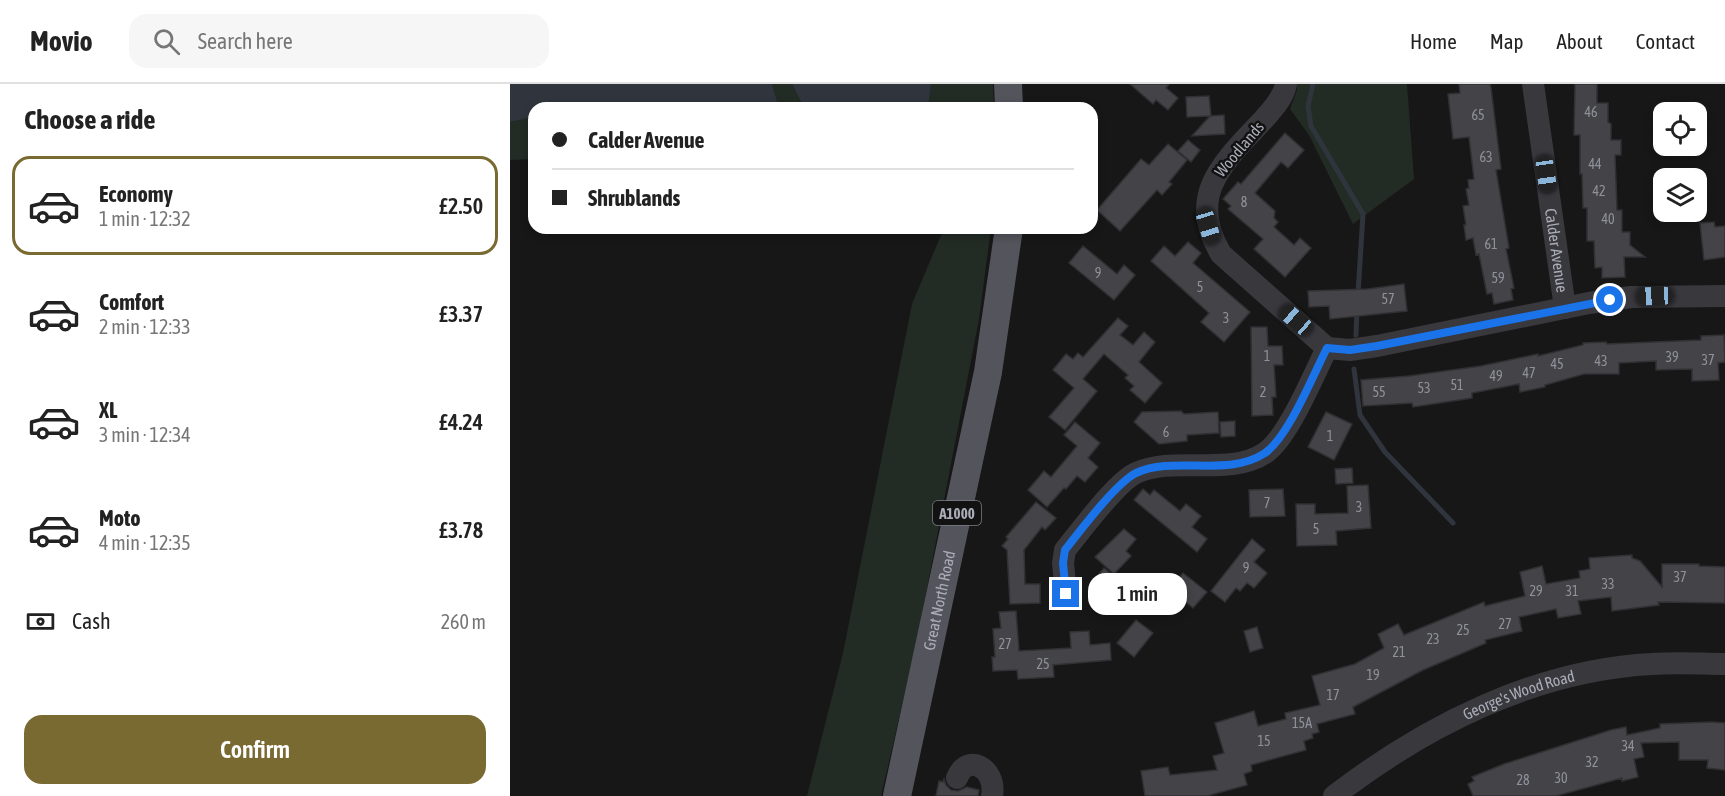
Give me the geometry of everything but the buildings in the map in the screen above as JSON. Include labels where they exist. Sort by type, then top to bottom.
[{"type":"main road","points":[[1008,84],[1009,102]]},
{"type":"main road","name":"Great North Road","points":[[897,796],[988,372],[1008,234]]},
{"type":"street","name":"Woodlands","points":[[1286,84],[1272,109],[1213,180],[1208,198],[1208,226],[1211,238],[1221,254],[1327,348]]},
{"type":"street","name":"Calder Avenue","points":[[1533,84],[1565,308]]},
{"type":"street","name":"Calder Avenue","points":[[1327,348],[1350,350],[1377,346],[1631,297],[1725,296]]},
{"type":"street","points":[[1066,594],[1063,563],[1065,550],[1121,484],[1134,474],[1149,468],[1237,463],[1265,453],[1284,432],[1327,348]]},
{"type":"street","name":"George's Wood Road","points":[[1334,796],[1386,758],[1424,735],[1454,719],[1529,689],[1582,675],[1650,664],[1725,664]]},
{"type":"street","points":[[957,778],[959,771],[968,766],[976,765],[986,770],[992,779],[992,796]]},
{"type":"shaded area","points":[[510,84],[772,84],[777,102],[528,102],[528,118],[510,122]]},
{"type":"shaded area","points":[[772,84],[792,84],[801,102],[777,102]]},
{"type":"shaded area","points":[[792,84],[931,84],[929,102],[801,102]]},
{"type":"shaded area","points":[[931,84],[993,84],[994,102],[929,102]]},
{"type":"shaded area","points":[[1297,84],[1407,84],[1414,179],[1353,224],[1309,135],[1290,109]]},
{"type":"shaded area","points":[[528,118],[528,159],[510,160],[510,122]]},
{"type":"shaded area","points":[[941,234],[990,234],[979,319],[916,645],[881,796],[807,796],[843,653],[912,304]]},
{"type":"waterway","points":[[1313,84],[1308,106],[1311,126],[1363,214],[1358,294]]},
{"type":"waterway","points":[[1356,335],[1357,310]]},
{"type":"waterway","points":[[1354,369],[1360,415],[1385,452],[1453,523]]},
{"type":"route","points":[[1066,594],[1063,563],[1065,550],[1121,484],[1134,474],[1149,468],[1237,463],[1265,453],[1284,432],[1327,348],[1350,350],[1377,346],[1610,300]]}]
